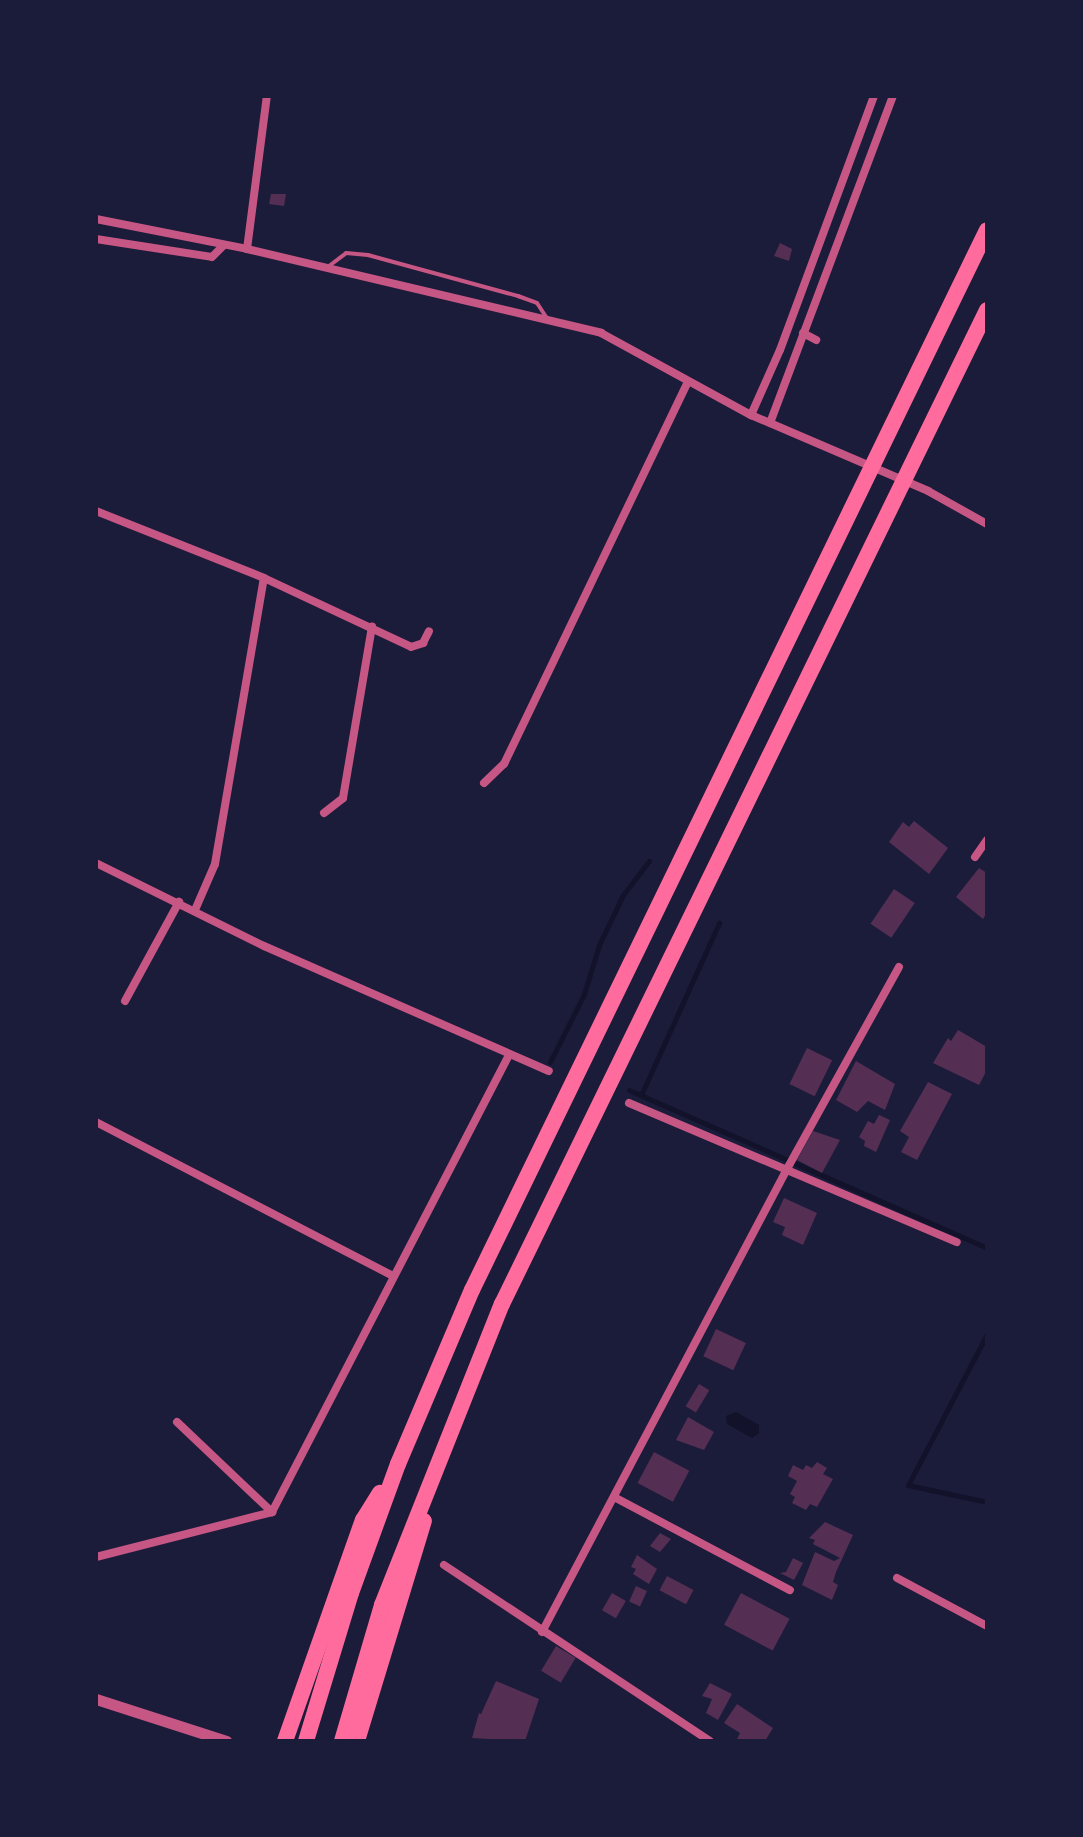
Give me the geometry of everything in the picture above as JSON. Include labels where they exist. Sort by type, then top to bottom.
[{"type":"highway","points":[[308,1733],[351,1593],[398,1464],[472,1290],[573,1074],[987,230]]},
{"type":"highway","points":[[347,1740],[382,1605],[502,1304],[987,310]]},
{"type":"highway","points":[[288,1734],[363,1520],[398,1464]]},
{"type":"street","points":[[247,249],[267,96]]},
{"type":"street","points":[[751,415],[780,350],[874,96]]},
{"type":"street","points":[[770,423],[893,96]]},
{"type":"street","points":[[96,219],[247,249],[601,333],[687,383],[751,415],[928,491],[987,524]]},
{"type":"street","points":[[96,239],[212,257],[223,246]]},
{"type":"street","points":[[803,333],[816,340]]},
{"type":"street","points":[[484,783],[504,764],[687,383]]},
{"type":"street","points":[[96,511],[264,578],[372,626],[411,647],[423,643],[429,631]]},
{"type":"street","points":[[195,910],[215,864],[264,578]]},
{"type":"street","points":[[324,813],[343,798],[372,626]]},
{"type":"street","points":[[975,857],[987,840]]},
{"type":"street","points":[[98,864],[264,946],[549,1071]]},
{"type":"street","points":[[125,1001],[179,902]]},
{"type":"street","points":[[542,1632],[787,1169],[899,967]]},
{"type":"street","points":[[96,1557],[272,1512],[509,1055]]},
{"type":"street","points":[[629,1103],[957,1242]]},
{"type":"street","points":[[96,1122],[393,1276]]},
{"type":"street","points":[[177,1422],[272,1512]]},
{"type":"street","points":[[614,1497],[790,1590]]},
{"type":"street","points":[[444,1565],[710,1741]]},
{"type":"street","points":[[897,1578],[987,1626]]},
{"type":"street","points":[[96,1699],[226,1741]]},
{"type":"lane","points":[[323,269],[346,253],[368,255],[518,296],[537,303],[548,321]]},
{"type":"shaded area","points":[[736,1412],[759,1425],[759,1433],[752,1438],[727,1424],[726,1416]]},
{"type":"building","points":[[271,194],[286,194],[284,206],[269,204]]},
{"type":"building","points":[[780,243],[792,249],[789,261],[774,256]]},
{"type":"building","points":[[914,821],[948,848],[929,874],[889,842],[903,822],[909,827]]},
{"type":"building","points":[[979,868],[987,873],[987,913],[983,919],[956,897]]},
{"type":"building","points":[[894,889],[915,903],[891,938],[871,924]]},
{"type":"building","points":[[958,1030],[987,1047],[987,1070],[979,1085],[933,1063],[948,1038],[951,1041]]},
{"type":"building","points":[[807,1048],[832,1060],[815,1096],[789,1084]]},
{"type":"building","points":[[856,1061],[895,1084],[885,1110],[868,1101],[857,1112],[836,1100]]},
{"type":"building","points":[[928,1082],[952,1094],[917,1160],[901,1152],[909,1137],[900,1131]]},
{"type":"building","points":[[879,1115],[890,1120],[876,1152],[864,1146],[865,1141],[859,1137],[868,1121],[874,1124]]},
{"type":"building","points":[[813,1131],[840,1140],[822,1173],[797,1160]]},
{"type":"building","points":[[784,1198],[817,1213],[803,1245],[782,1235],[785,1227],[773,1222]]},
{"type":"building","points":[[716,1329],[746,1343],[733,1370],[703,1356]]},
{"type":"building","points":[[699,1384],[709,1390],[696,1412],[686,1406]]},
{"type":"building","points":[[688,1417],[714,1432],[704,1450],[676,1440]]},
{"type":"building","points":[[654,1452],[689,1471],[673,1502],[638,1483]]},
{"type":"building","points":[[817,1462],[827,1468],[823,1474],[833,1479],[817,1507],[810,1504],[806,1510],[792,1503],[795,1497],[790,1494],[797,1481],[788,1476],[793,1465],[803,1470],[806,1465],[812,1468]]},
{"type":"building","points":[[825,1522],[853,1535],[836,1572],[833,1582],[838,1585],[832,1600],[802,1585],[815,1552],[834,1561],[840,1558],[813,1544],[815,1540],[809,1538]]},
{"type":"building","points":[[660,1533],[671,1539],[660,1552],[650,1546]]},
{"type":"building","points":[[637,1555],[657,1569],[649,1584],[633,1574],[636,1569],[631,1567]]},
{"type":"building","points":[[793,1558],[803,1563],[794,1580],[780,1573],[786,1572]]},
{"type":"building","points":[[667,1576],[693,1590],[686,1604],[659,1590]]},
{"type":"building","points":[[636,1586],[647,1591],[640,1606],[629,1602]]},
{"type":"building","points":[[612,1593],[626,1601],[616,1618],[602,1610]]},
{"type":"building","points":[[741,1593],[790,1619],[773,1651],[724,1625]]},
{"type":"building","points":[[556,1646],[576,1658],[561,1683],[541,1671]]},
{"type":"building","points":[[496,1681],[539,1699],[525,1741],[472,1738],[479,1713]]},
{"type":"building","points":[[710,1683],[732,1694],[718,1720],[706,1713],[712,1699],[702,1696]]},
{"type":"building","points":[[737,1704],[773,1728],[765,1741],[736,1741],[740,1733],[724,1723]]},
{"type":"waterway","points":[[550,1062],[584,994],[599,945],[623,895],[649,861]]},
{"type":"waterway","points":[[641,1095],[719,923]]},
{"type":"waterway","points":[[629,1090],[987,1248]]},
{"type":"waterway","points":[[987,1334],[908,1485],[987,1502]]}]
